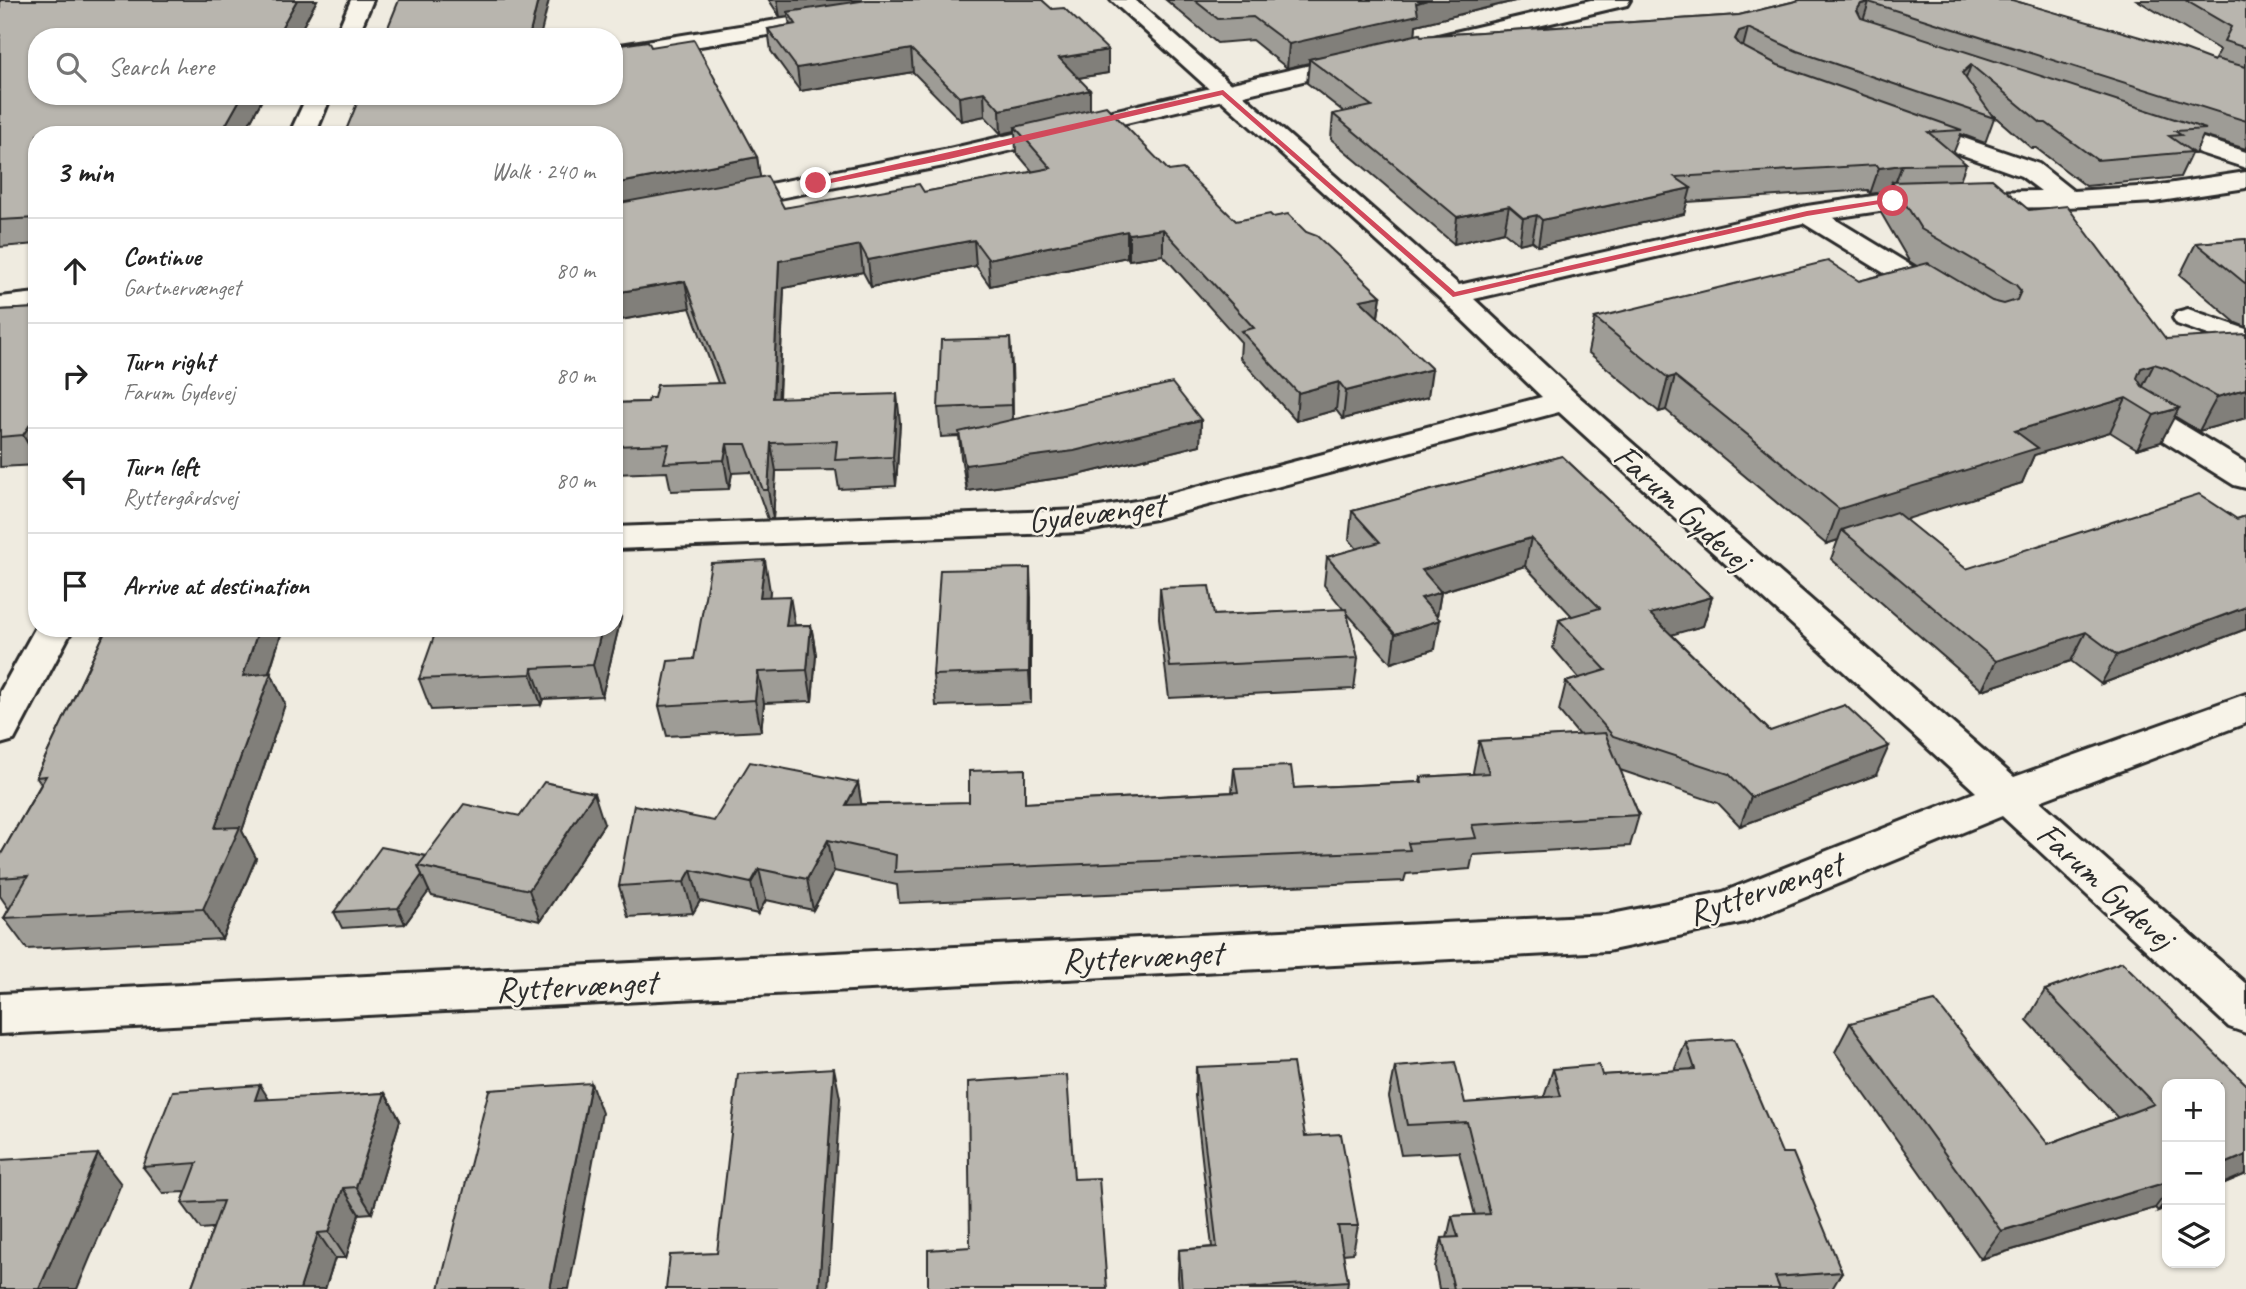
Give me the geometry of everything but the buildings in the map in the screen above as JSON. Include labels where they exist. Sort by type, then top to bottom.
[{"type":"street","points":[[350,28],[362,0]]},
{"type":"street","name":"Farum Gydevej","points":[[1122,0],[1453,295],[1565,401],[2008,796],[2246,1013]]},
{"type":"street","points":[[1405,50],[1619,0]]},
{"type":"street","points":[[623,52],[855,15]]},
{"type":"street","points":[[695,207],[949,157],[1379,56]]},
{"type":"street","points":[[306,126],[315,105]]},
{"type":"street","points":[[1886,119],[2030,170],[2067,199]]},
{"type":"street","points":[[2127,121],[2246,160]]},
{"type":"street","points":[[1453,295],[1807,214],[1893,201],[2067,199],[2154,194],[2246,180]]},
{"type":"street","points":[[1807,214],[1967,312]]},
{"type":"street","points":[[0,306],[28,303]]},
{"type":"street","points":[[2188,318],[2246,339]]},
{"type":"street","name":"Gydevænget","points":[[623,538],[1082,521],[1155,508],[1565,401]]},
{"type":"street","points":[[2138,411],[2246,478]]},
{"type":"street","points":[[0,730],[49,637]]},
{"type":"street","name":"Ryttervænget","points":[[0,1014],[1607,933],[1728,909],[2008,796],[2246,708]]},
{"type":"route","points":[[816,183],[949,157],[1223,92],[1453,295],[1807,214],[1893,201]]}]
